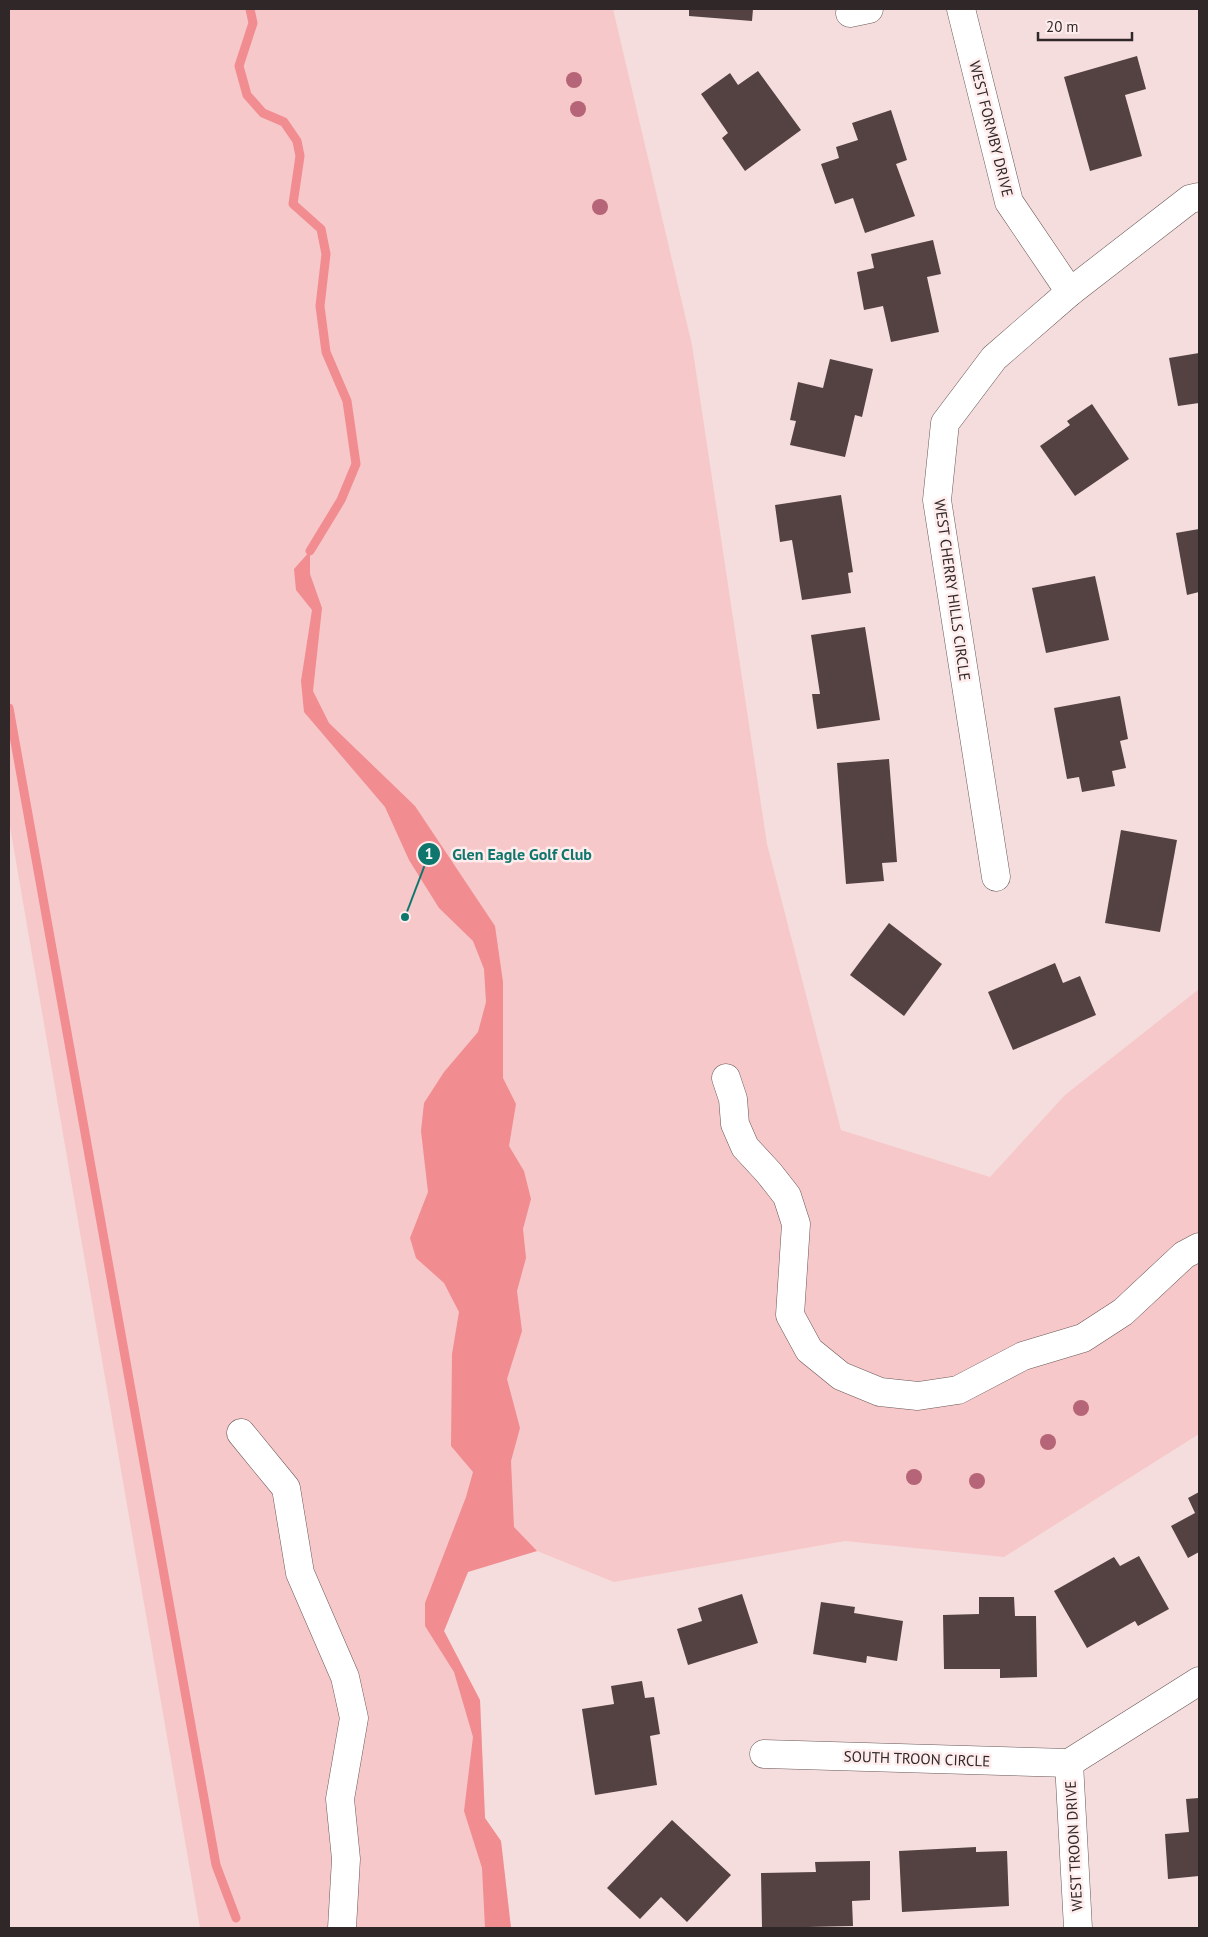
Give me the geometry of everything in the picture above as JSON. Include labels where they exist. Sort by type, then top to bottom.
[{"type":"street","name":"WEST FORMBY DRIVE","points":[[961,9],[1009,202],[1070,292]]},
{"type":"street","name":"WEST CHERRY HILLS CIRCLE","points":[[996,876],[937,500],[945,424],[994,358],[1070,292],[1190,199],[1199,197]]},
{"type":"street","points":[[726,1078],[733,1099],[735,1124],[745,1146],[787,1196],[796,1224],[790,1314],[809,1350],[841,1376],[880,1392],[918,1396],[958,1390],[1022,1356],[1083,1338],[1123,1312],[1184,1255],[1199,1247]]},
{"type":"street","points":[[241,1433],[286,1488],[300,1573],[345,1677],[354,1718],[340,1799],[346,1859],[342,1928]]},
{"type":"street","points":[[1069,1763],[1199,1681]]},
{"type":"street","name":"SOUTH TROON CIRCLE","points":[[764,1754],[1069,1763]]},
{"type":"street","name":"WEST TROON DRIVE","points":[[1069,1763],[1078,1928]]},
{"type":"shaded area","points":[[9,9],[613,9],[692,345],[767,844],[841,1130],[990,1177],[1065,1095],[1199,989],[1199,1434],[1004,1557],[845,1541],[614,1582],[537,1551],[468,1571],[444,1631],[480,1700],[485,1818],[501,1841],[511,1928],[200,1928],[9,821]]},
{"type":"shaded area","points":[[310,551],[310,574],[322,608],[313,691],[329,723],[415,806],[495,926],[503,982],[503,1078],[516,1104],[509,1146],[524,1171],[531,1199],[523,1229],[526,1258],[517,1291],[522,1331],[507,1379],[520,1428],[511,1461],[514,1527],[537,1551],[468,1572],[444,1631],[480,1700],[485,1818],[501,1841],[511,1928],[485,1928],[482,1868],[464,1811],[473,1737],[454,1672],[425,1626],[425,1603],[466,1497],[473,1472],[451,1446],[452,1354],[459,1312],[444,1283],[416,1258],[410,1238],[428,1192],[421,1131],[424,1103],[444,1072],[478,1032],[486,1002],[484,969],[473,941],[439,908],[409,860],[385,807],[304,712],[301,681],[312,610],[296,590],[294,569]]},
{"type":"building","points":[[689,9],[753,9],[752,21],[689,16]]},
{"type":"building","points":[[1137,56],[1146,89],[1125,95],[1142,156],[1090,171],[1064,77]]},
{"type":"building","points":[[758,71],[801,130],[745,171],[722,138],[728,133],[701,94],[730,73],[738,85]]},
{"type":"building","points":[[891,110],[907,160],[896,164],[915,216],[865,233],[853,198],[835,204],[821,164],[839,158],[836,147],[858,140],[852,123]]},
{"type":"building","points":[[933,240],[941,274],[927,277],[939,332],[891,342],[883,306],[864,310],[857,272],[874,268],[871,254]]},
{"type":"building","points":[[1199,353],[1199,403],[1178,406],[1169,358]]},
{"type":"building","points":[[830,359],[873,369],[862,417],[855,415],[845,457],[790,445],[796,421],[790,420],[798,382],[823,388]]},
{"type":"building","points":[[1092,404],[1129,459],[1075,496],[1040,446],[1070,425],[1067,421]]},
{"type":"building","points":[[841,495],[853,572],[848,573],[851,593],[802,600],[792,540],[780,542],[775,505]]},
{"type":"building","points":[[1199,529],[1199,592],[1187,595],[1176,533]]},
{"type":"building","points":[[1095,576],[1109,640],[1046,653],[1032,588]]},
{"type":"building","points":[[865,627],[880,720],[817,729],[812,694],[820,694],[811,635]]},
{"type":"building","points":[[1120,696],[1128,739],[1120,741],[1126,768],[1112,771],[1115,786],[1082,792],[1079,777],[1067,779],[1054,708]]},
{"type":"building","points":[[889,759],[897,862],[882,863],[884,881],[846,884],[837,763]]},
{"type":"building","points":[[1121,830],[1177,840],[1160,932],[1105,923]]},
{"type":"building","points":[[889,923],[942,964],[904,1016],[850,975]]},
{"type":"building","points":[[1055,963],[1063,983],[1080,976],[1096,1015],[1013,1050],[988,992]]},
{"type":"building","points":[[1199,1492],[1199,1552],[1188,1558],[1171,1526],[1195,1513],[1188,1498]]},
{"type":"building","points":[[1139,1556],[1169,1609],[1138,1626],[1135,1621],[1087,1648],[1054,1591],[1114,1557],[1120,1566]]},
{"type":"building","points":[[742,1594],[758,1643],[688,1665],[677,1629],[702,1621],[698,1608]]},
{"type":"building","points":[[979,1597],[1014,1597],[1015,1616],[1036,1616],[1037,1677],[1000,1678],[1000,1669],[944,1669],[943,1615],[979,1614]]},
{"type":"building","points":[[821,1602],[855,1607],[854,1613],[903,1621],[897,1661],[867,1656],[866,1663],[813,1654]]},
{"type":"building","points":[[642,1681],[645,1698],[654,1697],[660,1734],[650,1736],[657,1785],[595,1795],[582,1709],[614,1704],[611,1686]]},
{"type":"building","points":[[1199,1798],[1199,1876],[1168,1879],[1165,1834],[1189,1832],[1186,1799]]},
{"type":"building","points":[[672,1820],[731,1875],[687,1922],[661,1897],[640,1919],[607,1888]]},
{"type":"building","points":[[976,1847],[976,1852],[1007,1851],[1009,1906],[902,1912],[899,1851]]},
{"type":"building","points":[[870,1861],[870,1900],[852,1901],[853,1926],[762,1928],[761,1873],[816,1872],[815,1862]]},
{"type":"waterway","points":[[250,9],[253,23],[239,66],[247,95],[263,113],[284,122],[297,141],[300,156],[293,204],[321,229],[326,254],[320,306],[326,352],[347,401],[356,464],[341,500],[310,551]]},
{"type":"waterway","points":[[9,708],[216,1865],[236,1918]]},
{"type":"place","name":"Glen Eagle Golf Club","points":[[405,917]]}]
